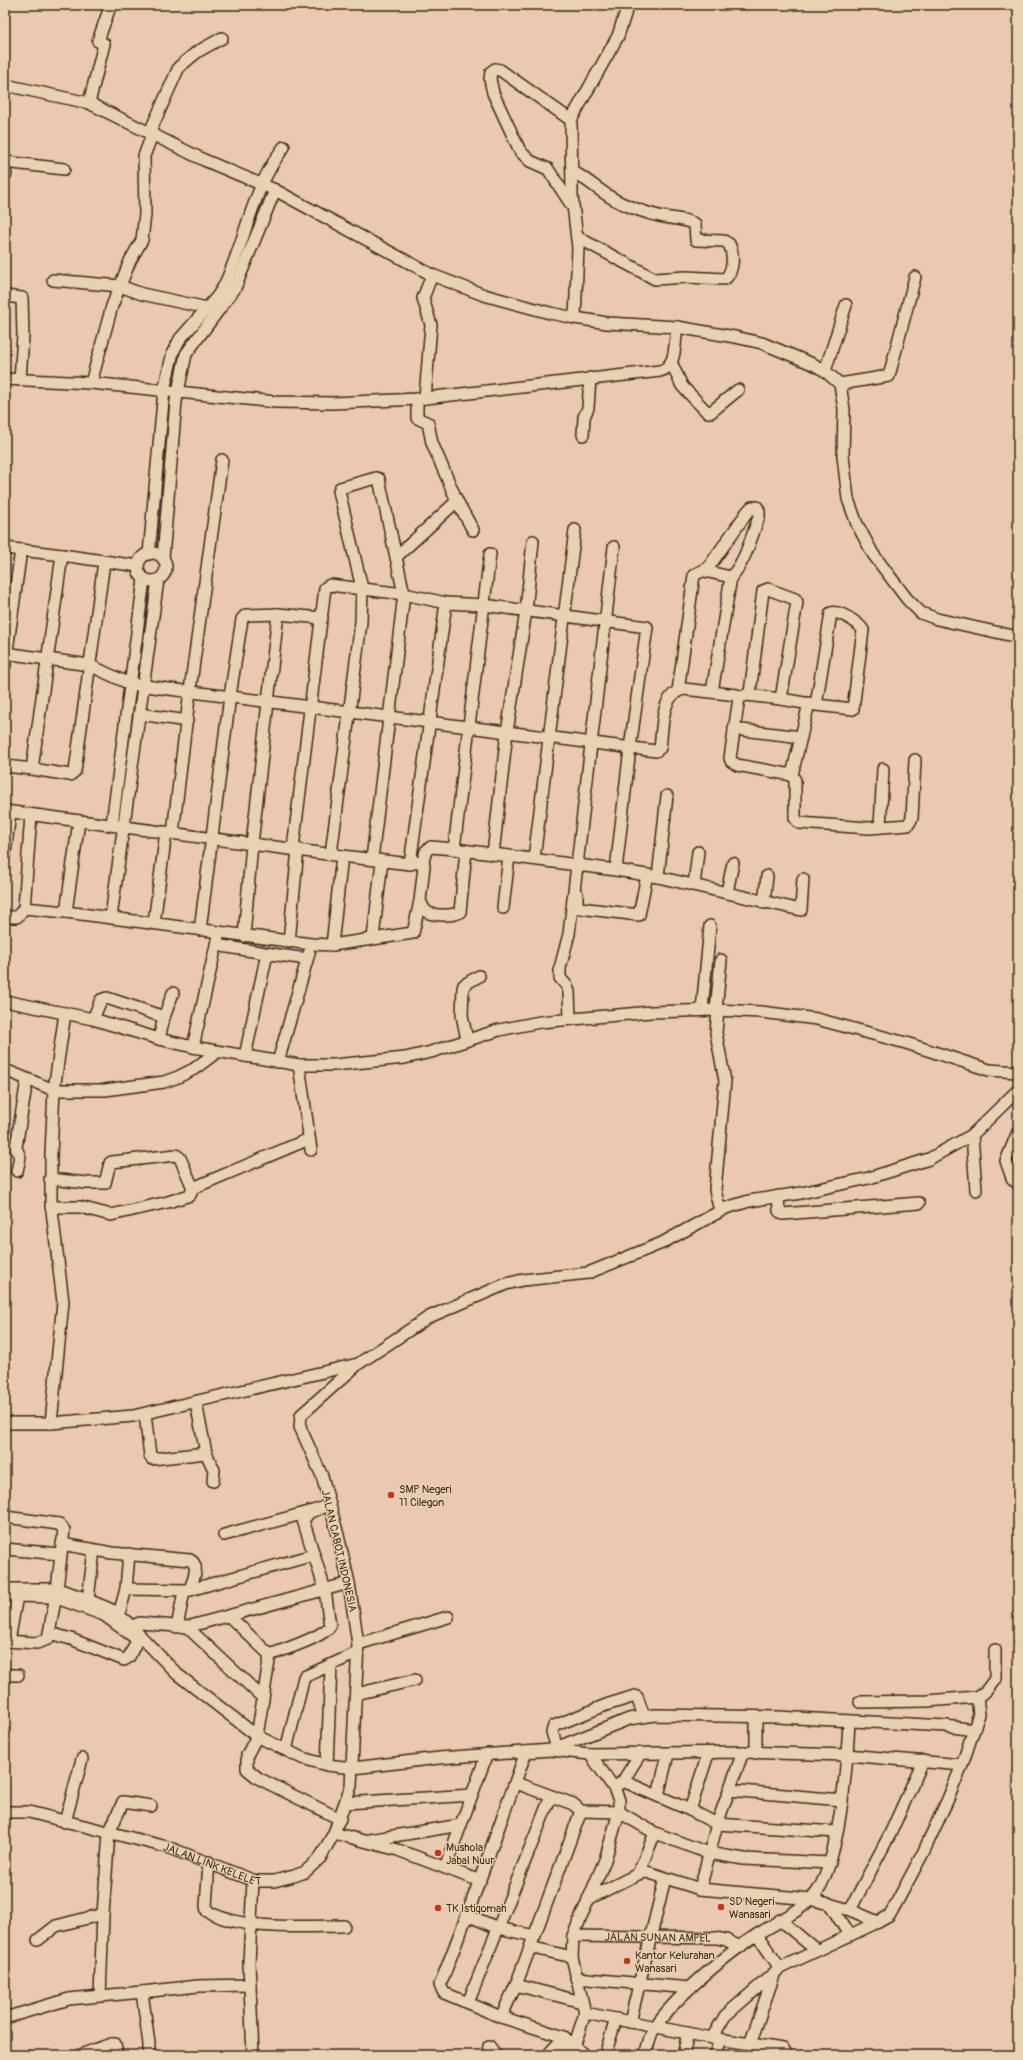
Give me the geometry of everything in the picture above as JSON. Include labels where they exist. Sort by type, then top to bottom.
[{"type":"street","points":[[575,318],[577,237],[572,171],[571,120],[618,36],[628,5]]},
{"type":"street","points":[[90,103],[104,44],[98,41],[110,7]]},
{"type":"street","points":[[91,383],[112,306],[132,256],[142,240],[145,214],[144,156],[150,135],[179,67],[198,52],[222,38]]},
{"type":"street","points":[[571,120],[500,70],[495,69],[491,72],[490,79],[493,94],[520,151],[530,161],[548,169],[574,208]]},
{"type":"street","points":[[5,85],[90,103],[150,135],[275,190],[432,275],[500,300],[575,318],[678,327],[762,343],[825,371],[840,384],[844,409],[843,456],[848,499],[863,538],[873,554],[907,599],[921,613],[936,619],[1018,637]]},
{"type":"street","points":[[149,554],[164,390],[175,347],[217,297],[229,274],[261,184],[272,162],[284,147]]},
{"type":"street","points":[[5,162],[64,169]]},
{"type":"street","points":[[572,171],[582,176],[606,195],[621,203],[651,214],[682,219],[695,224],[696,240],[724,241],[729,244],[732,263],[725,279],[686,277],[654,279],[577,237]]},
{"type":"street","points":[[163,558],[154,554],[149,554],[142,558],[138,566],[144,579],[153,582],[158,580],[162,577],[166,568],[163,558],[178,392],[186,354],[235,288],[275,190]]},
{"type":"street","points":[[432,275],[423,298],[431,325],[417,418],[428,423],[432,443],[458,501],[473,530]]},
{"type":"street","points":[[840,384],[889,376],[915,277]]},
{"type":"street","points":[[53,280],[120,286],[142,294],[207,308]]},
{"type":"street","points":[[5,296],[22,298],[23,335],[20,380]]},
{"type":"street","points":[[825,371],[846,306]]},
{"type":"street","points":[[5,379],[91,383],[276,402],[333,403],[421,399],[660,371],[666,368],[671,362],[678,327]]},
{"type":"street","points":[[671,362],[682,386],[708,412],[712,412],[738,390]]},
{"type":"street","points":[[583,435],[584,417],[588,408],[590,378]]},
{"type":"street","points":[[154,923],[170,833],[187,721],[222,460]]},
{"type":"street","points":[[331,854],[361,622],[362,588],[340,494],[340,488],[373,478],[379,479],[404,594],[388,716],[377,860],[373,938]]},
{"type":"street","points":[[396,557],[458,501]]},
{"type":"street","points":[[678,691],[694,575],[697,572],[708,568],[748,511],[752,507],[757,507],[759,511],[758,516],[746,550],[731,578],[712,692]]},
{"type":"street","points":[[534,859],[575,530]]},
{"type":"street","points":[[493,854],[508,732],[526,610],[533,541]]},
{"type":"street","points":[[570,1019],[569,992],[559,974],[568,941],[578,865],[590,742],[614,547]]},
{"type":"street","points":[[5,548],[138,566]]},
{"type":"street","points":[[21,550],[6,657],[48,658],[89,665],[130,684],[269,700],[470,728],[656,751],[660,748],[666,703],[678,691],[684,689],[781,699],[812,704],[853,709],[862,630],[860,626],[838,613],[831,613],[812,704],[801,737],[792,775],[795,780],[795,818],[797,822],[880,827],[908,825],[912,822],[915,760]]},
{"type":"street","points":[[454,849],[470,728],[490,554]]},
{"type":"street","points":[[32,769],[62,556]]},
{"type":"street","points":[[5,766],[70,774],[75,772],[104,562]]},
{"type":"street","points":[[704,570],[731,578]]},
{"type":"street","points":[[112,824],[144,579]]},
{"type":"street","points":[[111,917],[158,580]]},
{"type":"street","points":[[289,942],[295,849],[310,706],[325,588],[327,586],[362,588],[404,594],[446,604],[484,605],[646,626],[648,629],[630,748],[616,870]]},
{"type":"street","points":[[742,696],[750,693],[763,591],[768,589],[795,599],[797,602],[781,699]]},
{"type":"street","points":[[410,864],[428,721],[446,604]]},
{"type":"street","points":[[200,930],[230,696],[242,619],[246,615],[278,614],[322,618]]},
{"type":"street","points":[[244,936],[252,844],[278,614]]},
{"type":"street","points":[[742,696],[734,729],[730,758],[733,764],[792,775]]},
{"type":"street","points":[[140,714],[187,721]]},
{"type":"street","points":[[734,729],[801,737]]},
{"type":"street","points":[[880,827],[883,770]]},
{"type":"street","points":[[658,877],[667,796]]},
{"type":"street","points":[[5,854],[8,812],[112,824],[342,856],[410,864],[423,862]]},
{"type":"street","points":[[5,917],[16,917],[24,908],[31,815]]},
{"type":"street","points":[[66,912],[78,821]]},
{"type":"street","points":[[24,908],[111,917],[289,942],[332,945],[413,933],[424,873],[423,862],[426,851],[431,847],[534,859],[647,875],[727,892],[764,903],[801,910],[803,879]]},
{"type":"street","points":[[420,901],[426,912],[431,914],[454,915],[460,912],[466,851]]},
{"type":"street","points":[[694,885],[698,852]]},
{"type":"street","points":[[332,945],[342,856]]},
{"type":"street","points":[[503,908],[509,856]]},
{"type":"street","points":[[727,892],[733,863]]},
{"type":"street","points":[[578,865],[577,902],[580,908],[639,914],[647,875]]},
{"type":"street","points":[[764,903],[767,876]]},
{"type":"street","points":[[702,1010],[710,926]]},
{"type":"street","points":[[193,1047],[219,932]]},
{"type":"street","points":[[216,944],[307,960]]},
{"type":"street","points":[[278,1062],[311,944]]},
{"type":"street","points":[[245,1056],[266,958],[270,954]]},
{"type":"street","points":[[720,1211],[715,1190],[725,1081],[717,1040],[717,1010],[721,960]]},
{"type":"street","points":[[467,1040],[462,1015],[463,988],[464,985],[479,976]]},
{"type":"street","points":[[159,1039],[164,1017],[173,993]]},
{"type":"street","points":[[93,1019],[102,1000],[107,998],[164,1017]]},
{"type":"street","points":[[5,1002],[93,1019],[159,1039],[193,1047],[299,1065],[340,1065],[405,1058],[431,1052],[499,1030],[540,1022],[651,1012],[717,1010],[761,1012],[817,1019],[906,1043],[990,1070],[1018,1072]]},
{"type":"street","points":[[51,1423],[63,1302],[51,1208],[50,1179],[54,1090],[66,1013]]},
{"type":"street","points":[[5,1070],[54,1090],[105,1090],[164,1082],[194,1069],[217,1052]]},
{"type":"street","points":[[51,1208],[80,1207],[103,1214],[119,1214],[168,1202],[188,1196],[193,1188],[310,1144],[299,1065]]},
{"type":"street","points":[[18,1171],[20,1157],[16,1149],[16,1141],[27,1080]]},
{"type":"street","points":[[5,1423],[51,1423],[145,1414],[358,1364],[429,1317],[451,1306],[506,1284],[523,1280],[576,1276],[605,1268],[662,1243],[720,1211],[750,1201],[801,1193],[862,1180],[914,1165],[945,1151],[972,1134],[1016,1096]]},
{"type":"street","points":[[1018,1132],[1006,1161],[1012,1178],[1018,1184]]},
{"type":"street","points":[[972,1134],[976,1190]]},
{"type":"street","points":[[50,1179],[87,1183],[105,1183],[109,1165],[112,1162],[176,1155],[179,1156],[193,1188]]},
{"type":"street","points":[[778,1196],[779,1211],[783,1214],[919,1203]]},
{"type":"street","name":"JALAN CABOT INDONESIA","points":[[353,1768],[358,1648],[349,1583],[322,1476],[302,1430],[300,1419],[301,1415],[358,1364]]},
{"type":"street","points":[[196,1403],[206,1453],[214,1474],[213,1481]]},
{"type":"street","points":[[145,1414],[152,1459],[206,1453]]},
{"type":"street","points":[[224,1535],[310,1512],[330,1505]]},
{"type":"street","points":[[270,1655],[314,1636],[330,1627],[331,1618],[325,1590],[303,1522],[310,1512]]},
{"type":"street","points":[[5,1516],[61,1524],[64,1530],[56,1593],[48,1639],[41,1643],[7,1641],[17,1596]]},
{"type":"street","points":[[5,1549],[94,1550],[192,1560],[196,1568],[187,1591],[182,1627]]},
{"type":"street","points":[[88,1599],[94,1550]]},
{"type":"street","points":[[119,1614],[126,1589],[129,1554]]},
{"type":"street","points":[[126,1589],[187,1591],[313,1555]]},
{"type":"street","points":[[49,1633],[71,1639],[124,1660],[129,1657],[137,1635],[137,1624],[182,1627],[230,1617],[349,1583]]},
{"type":"street","points":[[5,1589],[56,1593],[88,1599],[119,1614],[137,1635],[177,1674],[257,1736],[286,1750],[315,1762],[327,1765],[353,1768],[487,1754],[554,1749],[590,1754],[708,1754],[743,1752],[847,1755],[962,1765]]},
{"type":"street","points":[[5,1597],[56,1593],[104,1615],[137,1635]]},
{"type":"street","points":[[230,1617],[270,1655]]},
{"type":"street","points":[[286,1750],[303,1678],[331,1666],[358,1648],[448,1617]]},
{"type":"street","points":[[182,1627],[263,1698]]},
{"type":"street","points":[[860,1702],[927,1701],[977,1696],[986,1691],[995,1679],[995,1650]]},
{"type":"street","points":[[270,1655],[257,1736],[247,1755],[246,1766],[249,1772],[340,1819]]},
{"type":"street","points":[[327,1765],[331,1666]]},
{"type":"street","points":[[5,1675],[18,1675]]},
{"type":"street","points":[[356,1694],[415,1680]]},
{"type":"street","points":[[554,1749],[552,1732],[554,1726],[606,1705],[635,1696],[637,1697],[644,1716]]},
{"type":"street","points":[[716,2055],[716,2039],[725,2016],[778,1970],[816,1950],[889,1916],[923,1853],[962,1765],[974,1730],[979,1708],[977,1696]]},
{"type":"street","points":[[554,1749],[629,1719],[644,1716],[756,1716],[960,1727],[974,1730]]},
{"type":"street","points":[[756,1716],[756,1753]]},
{"type":"street","points":[[645,2055],[655,2027],[690,1988],[740,1947],[811,1899],[820,1887],[830,1863],[836,1832],[847,1755],[848,1720]]},
{"type":"street","points":[[526,1752],[480,1881],[440,1985],[444,1993],[501,2017],[569,2042],[584,2055]]},
{"type":"street","points":[[700,1889],[708,1853],[717,1824],[743,1752]]},
{"type":"street","points":[[445,1868],[487,1754]]},
{"type":"street","points":[[590,1754],[619,1784],[658,1796],[717,1824],[836,1832]]},
{"type":"street","points":[[564,2055],[584,2007],[572,1957],[574,1936],[608,1853],[619,1812],[619,1784],[640,1754]]},
{"type":"street","points":[[658,1796],[668,1754]]},
{"type":"street","points":[[690,1810],[708,1754]]},
{"type":"street","points":[[65,1822],[82,1759]]},
{"type":"street","points":[[850,1910],[890,1834],[923,1761]]},
{"type":"street","name":"JALAN LINK KELELET","points":[[5,1812],[29,1812],[109,1833],[167,1846],[244,1875],[253,1880],[274,1881],[305,1872],[320,1858],[334,1834],[346,1803],[351,1786],[353,1768]]},
{"type":"street","points":[[516,1783],[572,1804],[581,1811],[619,1812],[655,1833],[708,1853],[744,1859],[830,1863]]},
{"type":"street","points":[[729,1790],[841,1800]]},
{"type":"street","points":[[346,1803],[472,1795]]},
{"type":"street","points":[[468,2003],[551,1796]]},
{"type":"street","points":[[100,1996],[103,1914],[109,1833],[123,1802],[151,1806]]},
{"type":"street","points":[[501,2017],[516,1985],[581,1811]]},
{"type":"street","points":[[364,1840],[461,1825]]},
{"type":"street","points":[[638,1874],[655,1833]]},
{"type":"street","points":[[334,1834],[364,1840],[398,1850],[480,1881]]},
{"type":"street","points":[[209,1862],[206,1901],[207,1911],[215,1916],[249,1924],[344,1926]]},
{"type":"street","points":[[588,1900],[638,1874],[647,1872],[700,1889],[811,1899],[850,1910],[878,1922]]},
{"type":"street","points":[[630,2022],[641,1983],[665,1878]]},
{"type":"street","points":[[253,1880],[249,1924],[253,2055]]},
{"type":"street","points":[[830,1904],[849,1935]]},
{"type":"street","points":[[38,1940],[56,1926],[103,1914]]},
{"type":"street","points":[[467,1915],[498,1928],[535,1936]]},
{"type":"street","points":[[780,1920],[816,1950]]},
{"type":"street","points":[[754,2048],[778,1970],[757,1935]]},
{"type":"street","name":"JALAN SUNAN AMPEL","points":[[574,1936],[717,1938],[726,1940],[740,1947]]},
{"type":"street","points":[[530,1947],[572,1957]]},
{"type":"street","points":[[576,1978],[690,1988]]},
{"type":"street","points":[[5,2018],[69,1999],[198,1986],[250,1985]]},
{"type":"street","points":[[516,1985],[616,2019],[754,2048],[783,2049],[787,2055]]},
{"type":"street","points":[[142,1992],[149,2044],[149,2055]]},
{"type":"street","points":[[605,2055],[616,2019]]},
{"type":"street","points":[[683,2055],[688,2033]]},
{"type":"street","points":[[548,2055],[569,2042]]},
{"type":"street","points":[[80,2055],[115,2044],[117,2055]]},
{"type":"street","points":[[489,2046],[496,2055]]},
{"type":"place","name":"SMP Negeri 11 Cilegon","points":[[391,1495]]},
{"type":"place","name":"Mushola Jabal Nuur","points":[[438,1853]]},
{"type":"place","name":"SD Negeri Wanasari","points":[[721,1907]]},
{"type":"place","name":"TK Istiqomah","points":[[438,1908]]},
{"type":"place","name":"Kantor Kelurahan Wanasari","points":[[627,1961]]}]
